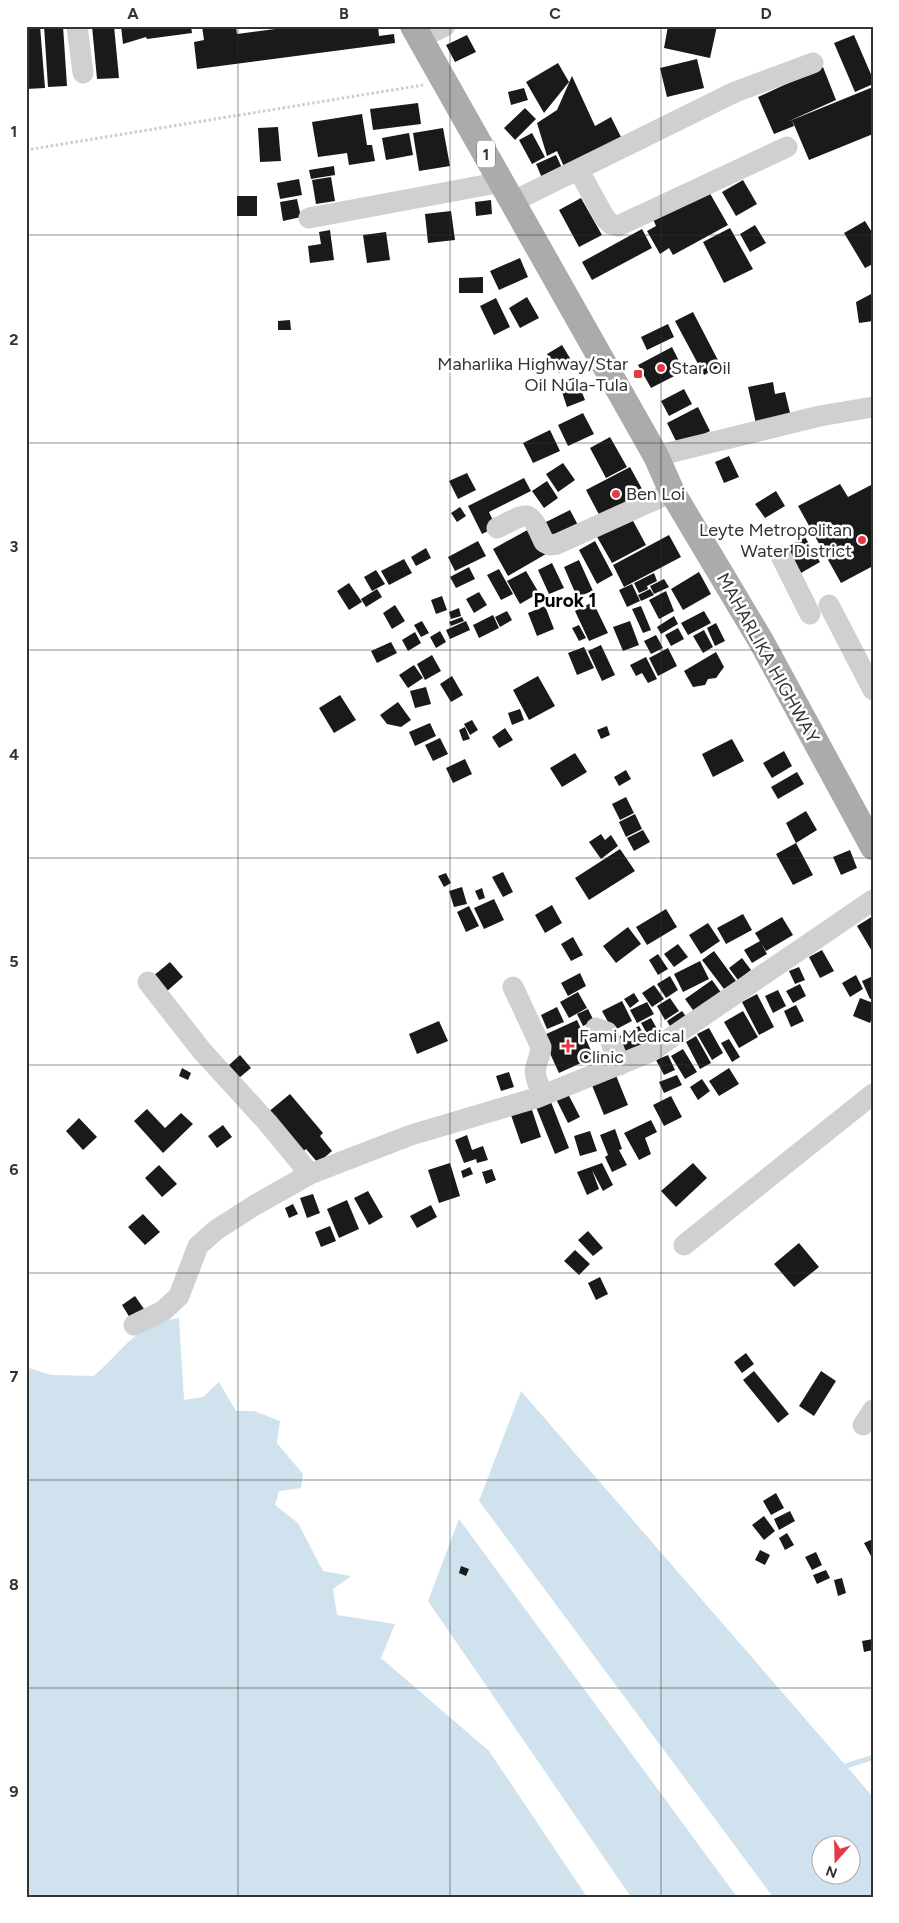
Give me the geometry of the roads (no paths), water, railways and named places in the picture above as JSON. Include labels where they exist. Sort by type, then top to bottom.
[{"type":"main road","name":"MAHARLIKA HIGHWAY","points":[[416,32],[656,456],[672,492],[761,641],[873,847]]},
{"type":"street","points":[[77,26],[83,73]]},
{"type":"street","points":[[416,32],[445,26]]},
{"type":"street","points":[[309,218],[507,192],[579,171],[736,92],[813,63]]},
{"type":"street","points":[[579,171],[605,218],[611,224],[618,226],[786,148]]},
{"type":"street","points":[[656,456],[820,416],[873,407]]},
{"type":"street","points":[[497,528],[522,516],[529,515],[534,519],[544,542],[557,544],[672,492]]},
{"type":"street","points":[[781,556],[810,614]]},
{"type":"street","points":[[829,605],[873,690]]},
{"type":"street","points":[[134,1325],[163,1311],[180,1296],[198,1246],[216,1230],[310,1174],[411,1135],[543,1095],[650,1052],[873,900]]},
{"type":"street","points":[[148,982],[202,1051],[267,1122],[310,1174]]},
{"type":"street","points":[[513,987],[542,1048],[535,1068],[543,1095]]},
{"type":"street","points":[[596,1028],[607,1032],[620,1064]]},
{"type":"street","points":[[684,1245],[873,1094]]},
{"type":"water","points":[[179,1318],[184,1400],[203,1397],[219,1382],[236,1411],[254,1411],[280,1421],[277,1443],[303,1474],[301,1488],[279,1491],[275,1505],[298,1523],[323,1571],[351,1576],[333,1589],[337,1615],[395,1624],[381,1658],[489,1751],[587,1897],[26,1897],[26,1367],[51,1375],[94,1376],[140,1333],[163,1322]]},
{"type":"water","points":[[521,1391],[873,1797],[873,1897],[773,1897],[479,1501]]},
{"type":"water","points":[[459,1519],[737,1897],[631,1897],[428,1601]]},
{"type":"waterway","points":[[846,1766],[871,1758]]},
{"type":"place","name":"Star Oil","points":[[661,368]]},
{"type":"place","name":"Maharlika Highway/Star Oil Nula-Tula","points":[[638,374]]},
{"type":"place","name":"Ben Loi","points":[[616,494]]},
{"type":"place","name":"Leyte Metropolitan Water District","points":[[862,540]]},
{"type":"place","name":"Fami Medical Clinic","points":[[568,1046]]},
{"type":"district","name":"Purok 1","points":[[565,600]]}]
